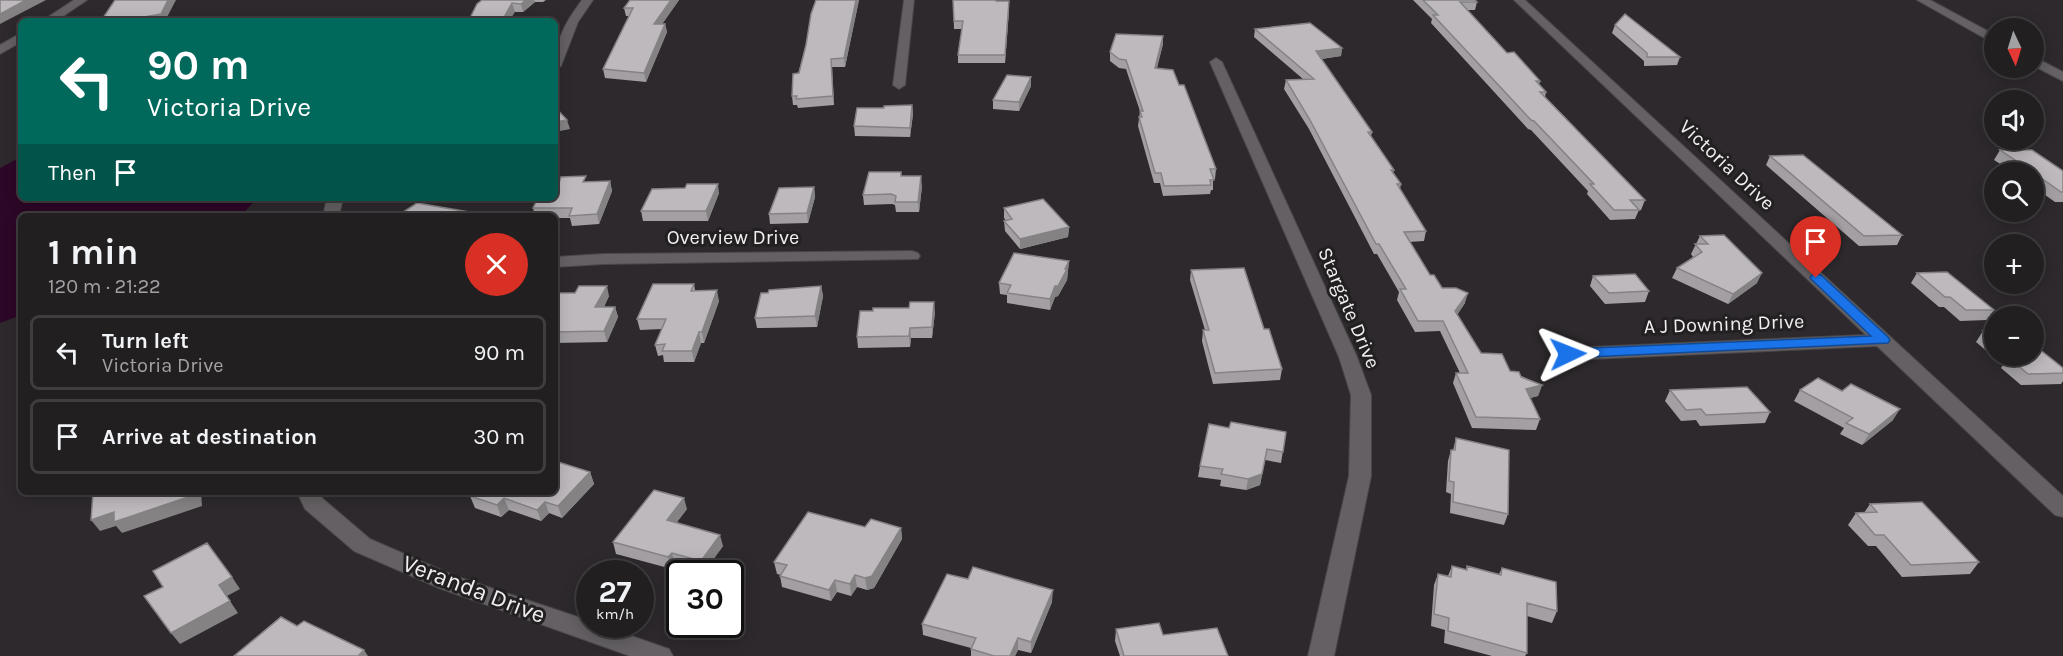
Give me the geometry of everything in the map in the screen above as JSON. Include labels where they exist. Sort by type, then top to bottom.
[{"type":"street","points":[[53,18],[82,0]]},
{"type":"street","points":[[558,58],[572,22],[588,0]]},
{"type":"street","points":[[899,85],[909,0]]},
{"type":"street","name":"Victoria Drive","points":[[1519,0],[2063,509]]},
{"type":"street","points":[[1922,0],[1984,34]]},
{"type":"street","points":[[4,48],[18,39]]},
{"type":"street","name":"Stargate Drive","points":[[1216,62],[1348,357],[1360,395],[1360,476],[1321,656]]},
{"type":"street","points":[[2044,67],[2063,77]]},
{"type":"street","name":"Overview Drive","points":[[558,262],[603,259],[912,256]]},
{"type":"street","name":"A J Downing Drive","points":[[1568,354],[1883,340]]},
{"type":"street","name":"Veranda Drive","points":[[309,495],[313,503],[362,545],[447,582],[660,656]]},
{"type":"shaded area","points":[[18,159],[18,201],[254,201],[244,213],[18,213],[18,316],[0,323],[0,168]]},
{"type":"building","points":[[0,0],[26,0],[0,14]]},
{"type":"building","points":[[115,0],[168,0],[161,14],[138,18],[103,18]]},
{"type":"building","points":[[482,0],[526,0],[521,4],[512,3],[504,18],[470,18],[477,4]]},
{"type":"building","points":[[630,0],[671,0],[654,24],[665,24],[644,73],[603,69],[633,8],[624,8]]},
{"type":"building","points":[[816,0],[856,0],[844,58],[831,59],[833,96],[796,99],[797,96],[792,96],[793,74],[799,73]]},
{"type":"building","points":[[953,0],[1009,1],[1005,55],[958,55],[963,21],[954,21]]},
{"type":"building","points":[[1423,0],[1475,0],[1477,2],[1460,2],[1507,53],[1514,52],[1540,81],[1536,81],[1546,92],[1540,92],[1645,200],[1630,200],[1639,210],[1614,210],[1590,184],[1594,184],[1433,15],[1438,15]]},
{"type":"building","points":[[1625,14],[1680,57],[1647,57],[1647,53],[1615,25]]},
{"type":"building","points":[[1310,23],[1342,48],[1316,51],[1372,132],[1368,132],[1394,170],[1391,170],[1401,184],[1397,184],[1426,231],[1404,232],[1430,275],[1434,275],[1442,288],[1456,288],[1468,293],[1455,311],[1481,353],[1502,354],[1510,371],[1519,372],[1521,377],[1542,385],[1526,389],[1540,419],[1476,417],[1456,373],[1468,373],[1443,321],[1418,321],[1400,289],[1406,289],[1379,244],[1376,244],[1286,80],[1314,79],[1255,29]]},
{"type":"building","points":[[1116,34],[1163,36],[1155,68],[1173,70],[1179,85],[1184,85],[1216,169],[1210,169],[1214,180],[1210,180],[1211,185],[1164,186],[1161,173],[1155,173],[1139,117],[1142,117],[1140,111],[1143,111],[1126,60],[1119,59],[1110,52]]},
{"type":"building","points":[[1007,75],[1031,77],[1019,102],[993,100]]},
{"type":"building","points":[[912,105],[910,128],[854,126],[857,108]]},
{"type":"building","points":[[558,110],[567,120],[558,122]]},
{"type":"building","points":[[2000,150],[2032,150],[2063,171],[2063,192],[2044,180],[2044,162],[2018,162]]},
{"type":"building","points":[[1803,155],[1902,235],[1864,236],[1770,156]]},
{"type":"building","points":[[869,172],[901,172],[901,176],[921,176],[918,202],[895,202],[896,196],[891,194],[863,195]]},
{"type":"building","points":[[586,176],[583,182],[610,181],[597,214],[569,216],[572,208],[533,208],[536,201],[558,201],[558,183],[561,177]]},
{"type":"building","points":[[687,184],[718,184],[706,211],[641,211],[652,189],[685,188]]},
{"type":"building","points":[[814,187],[807,213],[769,214],[779,188]]},
{"type":"building","points":[[1043,199],[1069,227],[1020,239],[1004,221],[1012,219],[1004,208]]},
{"type":"building","points":[[417,203],[475,213],[402,213]]},
{"type":"building","points":[[1724,235],[1762,273],[1733,294],[1677,268],[1702,252],[1695,244],[1708,244],[1700,236]]},
{"type":"building","points":[[1014,253],[1069,261],[1050,299],[1007,293],[1011,285],[999,283]]},
{"type":"building","points":[[1244,268],[1264,329],[1269,329],[1282,369],[1215,373],[1203,330],[1209,330],[1191,270]]},
{"type":"building","points":[[1947,272],[1989,306],[1984,306],[1984,310],[1966,310],[1950,297],[1945,297],[1917,273]]},
{"type":"building","points":[[1635,274],[1649,291],[1609,293],[1593,276]]},
{"type":"building","points":[[653,284],[694,284],[691,291],[717,290],[702,332],[699,332],[692,351],[662,351],[665,344],[655,345],[666,319],[637,319]]},
{"type":"building","points":[[579,286],[607,286],[595,307],[615,307],[604,331],[558,332],[558,293],[575,293]]},
{"type":"building","points":[[821,286],[815,316],[755,318],[761,293],[768,293],[769,290]]},
{"type":"building","points":[[910,302],[934,302],[932,327],[910,328],[909,336],[857,337],[860,311],[873,311],[873,308],[909,308]]},
{"type":"building","points":[[2044,353],[2063,368],[2063,373],[2028,374],[2019,366],[2044,366]]},
{"type":"building","points":[[1818,378],[1842,391],[1851,384],[1900,409],[1869,434],[1846,423],[1853,418],[1800,390]]},
{"type":"building","points":[[1747,387],[1770,412],[1706,415],[1701,409],[1686,410],[1670,390]]},
{"type":"building","points":[[1231,422],[1286,432],[1283,452],[1267,449],[1262,474],[1248,479],[1221,474],[1223,469],[1200,466],[1209,424],[1229,428]]},
{"type":"building","points":[[1456,438],[1509,450],[1508,514],[1453,502],[1454,482],[1449,481],[1451,450],[1455,450]]},
{"type":"building","points":[[558,462],[590,472],[558,506],[545,502],[537,510],[504,498],[497,505],[470,496],[558,495]]},
{"type":"building","points":[[654,490],[684,498],[667,520],[720,535],[702,560],[672,553],[668,557],[613,542]]},
{"type":"building","points":[[93,495],[194,495],[114,522],[114,512],[91,520]]},
{"type":"building","points":[[1922,502],[1979,562],[1911,565],[1884,535],[1875,535],[1856,513],[1877,512],[1870,504]]},
{"type":"building","points":[[808,512],[865,527],[871,519],[901,528],[872,576],[865,578],[855,575],[850,584],[835,580],[829,590],[780,576],[787,565],[774,562]]},
{"type":"building","points":[[207,543],[232,577],[219,585],[230,601],[171,633],[144,596],[163,587],[153,571]]},
{"type":"building","points":[[1452,566],[1467,570],[1467,566],[1501,575],[1502,568],[1556,582],[1557,611],[1527,603],[1527,653],[1448,631],[1449,618],[1434,614],[1438,574],[1451,577]]},
{"type":"building","points":[[973,567],[1053,590],[1031,642],[1018,638],[1010,656],[994,656],[971,649],[976,638],[922,624],[947,574],[968,579]]},
{"type":"building","points":[[281,617],[297,626],[304,621],[364,650],[358,656],[234,656]]},
{"type":"building","points":[[1159,623],[1163,635],[1217,628],[1228,656],[1124,656],[1116,629]]},
{"type":"route","points":[[1568,354],[1883,340],[1816,278]]}]
